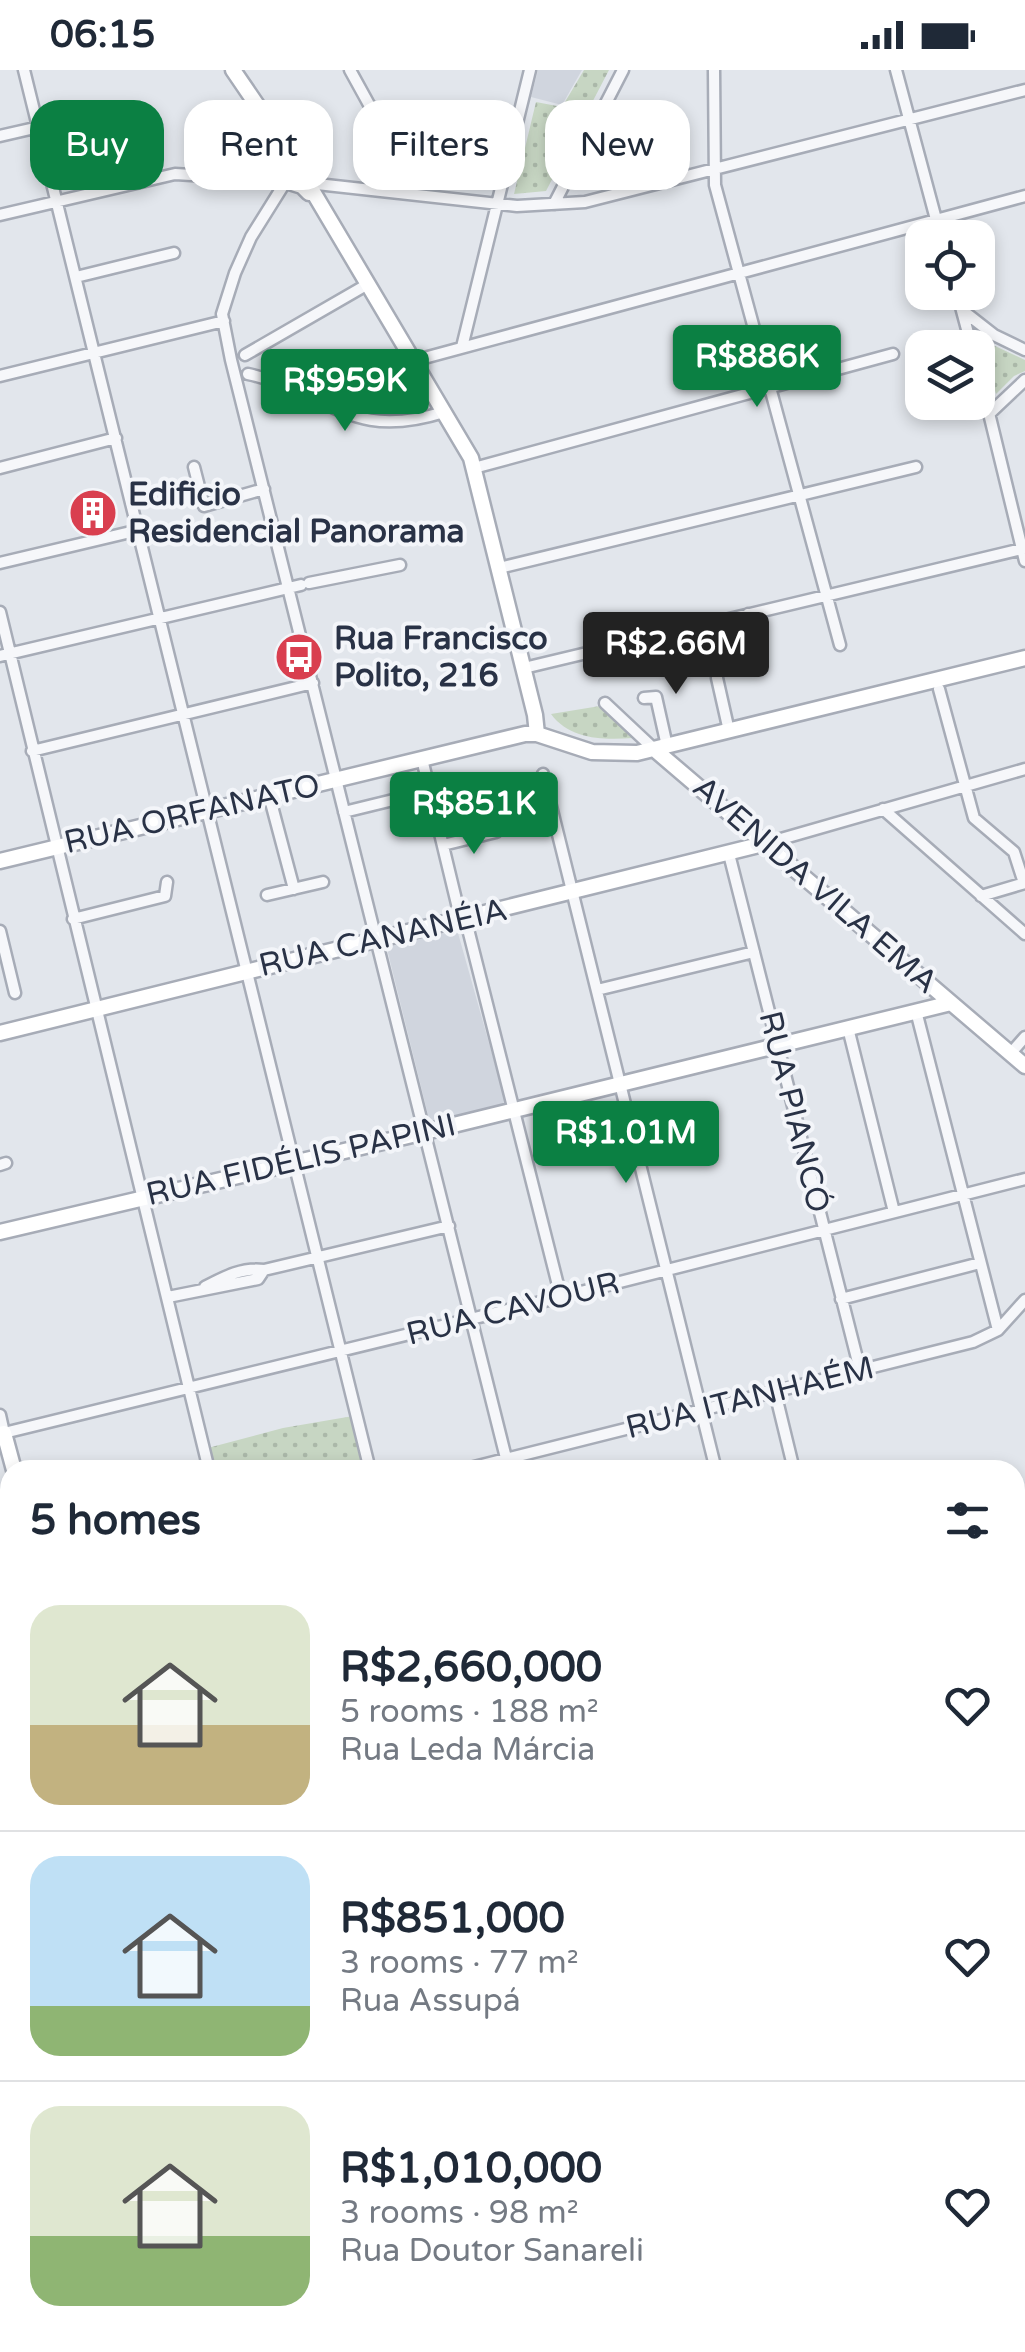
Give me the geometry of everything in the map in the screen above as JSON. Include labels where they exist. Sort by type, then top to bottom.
[{"type":"street","points":[[24,70],[32,100]]},
{"type":"street","points":[[233,70],[253,100]]},
{"type":"street","points":[[350,70],[377,119],[392,192]]},
{"type":"street","points":[[523,100],[530,70]]},
{"type":"street","points":[[554,204],[623,70]]},
{"type":"street","points":[[714,70],[715,185],[840,645]]},
{"type":"street","points":[[896,70],[936,220],[1025,196]]},
{"type":"street","points":[[333,186],[498,204],[586,202],[1025,90]]},
{"type":"street","points":[[0,136],[30,129]]},
{"type":"street","points":[[0,215],[184,175]]},
{"type":"street","points":[[55,190],[367,1460]]},
{"type":"street","points":[[280,190],[251,237],[222,314],[264,489],[300,585],[313,684],[506,1460]]},
{"type":"street","points":[[305,190],[330,222]]},
{"type":"street","points":[[312,190],[474,468],[524,668],[536,734]]},
{"type":"street","points":[[469,201],[501,190]]},
{"type":"street","points":[[462,347],[501,190]]},
{"type":"street","points":[[413,361],[905,228]]},
{"type":"street","points":[[76,277],[174,253]]},
{"type":"street","points":[[233,367],[242,375],[262,345],[368,284]]},
{"type":"street","points":[[962,310],[967,330]]},
{"type":"street","points":[[962,310],[994,335],[1025,350]]},
{"type":"street","points":[[0,376],[224,321]]},
{"type":"street","points":[[474,468],[893,354]]},
{"type":"street","points":[[233,367],[237,356],[267,378],[367,422],[396,423],[444,412]]},
{"type":"street","points":[[995,408],[1025,380]]},
{"type":"street","points":[[524,668],[826,596],[1024,555],[1020,522],[991,420]]},
{"type":"street","points":[[0,468],[116,438]]},
{"type":"street","points":[[194,467],[204,506],[264,489]]},
{"type":"street","points":[[499,568],[916,467]]},
{"type":"street","points":[[0,563],[140,530]]},
{"type":"street","points":[[5,655],[400,565]]},
{"type":"street","points":[[0,612],[5,655],[206,1460]]},
{"type":"street","points":[[748,614],[759,664]]},
{"type":"street","name":"RUA ORFANATO","points":[[0,861],[527,734],[592,752],[616,754],[660,748],[1025,658]]},
{"type":"street","points":[[717,678],[730,731]]},
{"type":"street","points":[[32,751],[313,684]]},
{"type":"street","points":[[939,689],[974,818],[1014,852],[1024,883],[981,896]]},
{"type":"street","points":[[644,698],[656,697],[660,748]]},
{"type":"street","name":"AVENIDA VILA EMA","points":[[606,703],[1025,1066]]},
{"type":"street","points":[[422,759],[561,1297]]},
{"type":"street","points":[[767,844],[1025,769]]},
{"type":"street","points":[[543,774],[714,1460]]},
{"type":"street","points":[[344,812],[430,791]]},
{"type":"street","points":[[270,796],[294,888]]},
{"type":"street","points":[[883,809],[1025,934]]},
{"type":"street","points":[[442,845],[496,832]]},
{"type":"street","name":"RUA CANANÉIA","points":[[0,1033],[767,844]]},
{"type":"street","name":"RUA PIANCÓ","points":[[729,854],[860,1370]]},
{"type":"street","points":[[73,919],[165,896],[168,882]]},
{"type":"street","points":[[268,896],[323,882]]},
{"type":"street","points":[[0,931],[15,994]]},
{"type":"street","points":[[597,990],[754,952]]},
{"type":"street","name":"RUA FIDÉLIS PAPINI","points":[[0,1232],[951,1003]]},
{"type":"street","points":[[916,1012],[998,1330]]},
{"type":"street","points":[[848,1028],[894,1212]]},
{"type":"street","points":[[1010,1054],[1025,1037]]},
{"type":"street","name":"RUA CAVOUR","points":[[2,1433],[1025,1179]]},
{"type":"street","points":[[168,1298],[205,1287],[228,1274],[264,1270],[449,1226]]},
{"type":"street","points":[[842,1299],[980,1263]]},
{"type":"street","name":"RUA ITANHAÉM","points":[[521,1460],[973,1342],[998,1330],[1025,1300]]},
{"type":"street","points":[[775,1392],[792,1460]]},
{"type":"street","points":[[0,1415],[11,1460]]},
{"type":"shaded area","points":[[538,70],[582,70],[565,100],[531,97]]},
{"type":"shaded area","points":[[458,933],[505,1100],[501,1106],[433,1122],[429,1119],[387,949],[389,945]]},
{"type":"green space","points":[[584,70],[609,70],[593,100],[566,100]]},
{"type":"green space","points":[[536,102],[545,104],[547,190],[514,194],[515,190],[525,190],[525,148]]},
{"type":"green space","points":[[995,346],[1025,360],[1025,371],[996,394]]},
{"type":"green space","points":[[600,706],[633,738],[578,734],[551,714]]},
{"type":"green space","points":[[353,1416],[364,1460],[207,1460],[204,1449],[283,1428]]},
{"type":"place","name":"Edificio Residencial Panorama","points":[[93,513]]},
{"type":"place","name":"Rua Francisco Polito, 216","points":[[299,657]]}]
